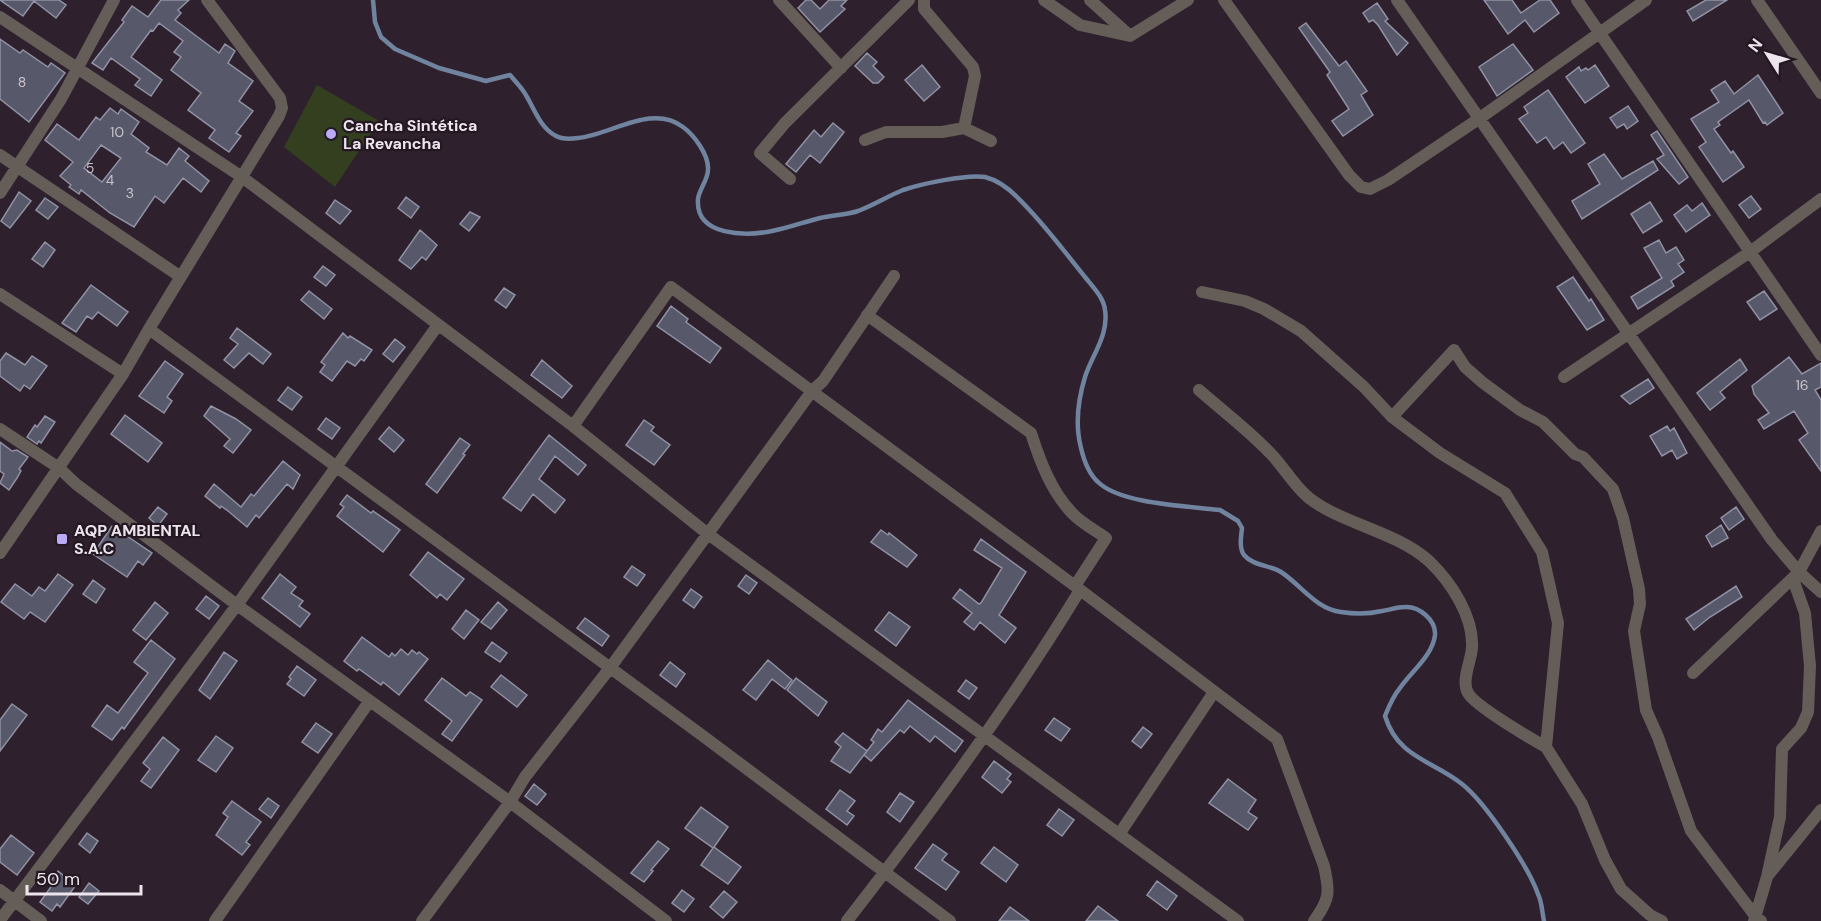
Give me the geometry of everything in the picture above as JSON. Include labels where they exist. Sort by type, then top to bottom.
[{"type":"street","points":[[0,193],[78,69],[114,0]]},
{"type":"street","points":[[0,553],[123,374],[282,108],[280,98],[207,0]]},
{"type":"street","points":[[779,0],[841,68]]},
{"type":"street","points":[[790,179],[760,153],[785,123],[909,0]]},
{"type":"street","points":[[924,0],[924,9],[973,67],[975,76],[964,129]]},
{"type":"street","points":[[1044,0],[1080,25],[1130,36],[1188,0]]},
{"type":"street","points":[[1090,0],[1130,36]]},
{"type":"street","points":[[1224,0],[1348,175],[1361,187],[1370,189],[1388,180],[1480,118],[1646,0]]},
{"type":"street","points":[[1397,0],[1772,540],[1799,572],[1821,592]]},
{"type":"street","points":[[1577,0],[1821,356]]},
{"type":"street","points":[[1757,0],[1821,93]]},
{"type":"street","points":[[0,17],[242,177],[573,426],[708,534],[1238,921]]},
{"type":"street","points":[[865,140],[886,132],[942,132],[964,129],[991,141]]},
{"type":"street","points":[[0,155],[181,277]]},
{"type":"street","points":[[1564,377],[1750,252],[1821,199]]},
{"type":"street","points":[[422,921],[510,802],[525,777],[610,668],[812,391],[823,381],[894,276]]},
{"type":"street","points":[[573,426],[671,287],[1277,739],[1324,866],[1329,887],[1326,901],[1314,921]]},
{"type":"street","points":[[1202,292],[1245,301],[1301,330],[1364,387],[1392,417],[1440,453],[1505,492],[1542,552],[1558,623],[1546,747]]},
{"type":"street","points":[[0,294],[123,374]]},
{"type":"street","points":[[847,921],[985,735],[1054,633],[1106,538],[1073,514],[1059,495],[1041,464],[1031,433],[867,315]]},
{"type":"street","points":[[0,920],[237,605],[438,325]]},
{"type":"street","points":[[149,328],[950,921]]},
{"type":"street","points":[[1392,417],[1454,350],[1465,367],[1482,382],[1520,410],[1543,422],[1575,454],[1584,457],[1613,489],[1623,518],[1639,589],[1640,604],[1634,631],[1646,710],[1658,737],[1691,831],[1754,920]]},
{"type":"street","points":[[1199,390],[1273,456],[1308,498],[1331,511],[1390,537],[1428,561],[1456,594],[1466,613],[1472,647],[1466,687],[1468,694],[1494,715],[1546,747],[1582,804],[1605,860],[1621,889],[1650,915],[1662,921]]},
{"type":"street","points":[[0,429],[58,468],[237,605],[510,802],[666,921]]},
{"type":"street","points":[[1754,920],[1767,877],[1780,817],[1782,749],[1801,728],[1808,712],[1810,666],[1805,613],[1794,582],[1821,531]]},
{"type":"street","points":[[1693,673],[1799,572]]},
{"type":"street","points":[[1120,833],[1214,692]]},
{"type":"street","points":[[215,921],[369,702]]},
{"type":"street","points":[[1767,877],[1821,810]]},
{"type":"street","points":[[0,890],[41,921]]},
{"type":"green space","name":"Cancha Sintética La Revancha","points":[[317,85],[379,121],[335,187],[284,147]]},
{"type":"building","points":[[0,0],[59,0],[66,5],[56,18],[34,1],[23,16]]},
{"type":"building","points":[[161,0],[189,0],[178,10],[181,13],[175,20],[219,53],[225,44],[235,51],[228,63],[253,81],[239,101],[253,111],[236,133],[241,136],[229,152],[209,138],[215,130],[188,110],[201,93],[171,70],[181,57],[174,52],[183,41],[159,23],[131,57],[162,80],[151,96],[135,85],[140,79],[111,58],[103,70],[92,63],[124,22],[122,20],[132,6],[148,17]]},
{"type":"building","points":[[806,0],[811,0],[820,9],[829,0],[847,0],[841,6],[845,9],[820,32],[798,8]]},
{"type":"building","points":[[1484,0],[1512,0],[1521,13],[1540,0],[1550,0],[1559,13],[1534,32],[1525,20],[1508,34]]},
{"type":"building","points":[[1706,0],[1727,0],[1693,21],[1687,11]]},
{"type":"building","points":[[1377,3],[1388,19],[1385,21],[1408,43],[1397,55],[1378,25],[1373,20],[1369,22],[1363,13]]},
{"type":"building","points":[[1306,23],[1339,66],[1346,61],[1367,91],[1361,95],[1373,115],[1343,136],[1332,121],[1349,109],[1327,75],[1330,72],[1299,28]]},
{"type":"building","points":[[0,39],[20,53],[23,50],[48,67],[51,63],[65,73],[29,122],[0,99]]},
{"type":"building","points":[[1513,44],[1533,70],[1497,96],[1479,67]]},
{"type":"building","points":[[867,53],[877,62],[873,66],[884,77],[878,83],[873,83],[855,66]]},
{"type":"building","points":[[922,65],[940,87],[924,101],[905,80]]},
{"type":"building","points":[[1595,65],[1609,86],[1585,103],[1566,77],[1579,67],[1581,71],[1586,68],[1588,70]]},
{"type":"building","points":[[1758,75],[1783,113],[1767,125],[1763,123],[1749,100],[1718,122],[1720,125],[1714,129],[1744,167],[1723,182],[1699,147],[1706,142],[1691,119],[1719,102],[1711,90],[1725,81],[1734,94]]},
{"type":"building","points":[[1548,90],[1585,143],[1571,153],[1563,142],[1554,149],[1546,137],[1537,143],[1519,119],[1528,113],[1524,107]]},
{"type":"building","points":[[1628,106],[1638,121],[1627,129],[1624,124],[1617,128],[1610,118]]},
{"type":"building","points":[[110,108],[118,114],[121,109],[139,122],[131,134],[149,148],[146,152],[167,165],[179,148],[189,156],[185,161],[209,181],[201,192],[183,178],[164,203],[155,196],[134,227],[110,213],[81,190],[79,194],[69,187],[71,185],[60,176],[73,162],[45,140],[57,124],[79,140],[96,117],[100,120]],"holes":[[[101,145],[121,158],[102,182],[84,168]]]},
{"type":"building","points":[[833,123],[844,132],[820,163],[810,155],[796,172],[786,164],[814,130],[821,137]]},
{"type":"building","points":[[1657,131],[1688,177],[1679,184],[1657,159],[1664,155],[1651,135]]},
{"type":"building","points":[[1604,154],[1622,179],[1653,161],[1658,170],[1582,219],[1572,201],[1600,184],[1588,164]]},
{"type":"building","points":[[19,192],[31,201],[10,228],[1,221]]},
{"type":"building","points":[[1751,196],[1761,209],[1749,218],[1739,205]]},
{"type":"building","points":[[406,197],[419,207],[411,218],[398,208]]},
{"type":"building","points":[[45,198],[58,207],[48,219],[36,210]]},
{"type":"building","points":[[335,200],[351,211],[340,224],[326,213]]},
{"type":"building","points":[[1650,202],[1662,221],[1643,233],[1631,214]]},
{"type":"building","points":[[1702,203],[1710,215],[1686,232],[1674,215],[1687,205],[1692,211]]},
{"type":"building","points":[[470,212],[480,217],[469,231],[460,224]]},
{"type":"building","points":[[420,230],[437,245],[426,260],[422,257],[411,269],[399,260]]},
{"type":"building","points":[[1659,240],[1666,253],[1676,247],[1684,260],[1678,264],[1684,272],[1671,281],[1674,286],[1638,309],[1631,297],[1662,278],[1644,248]]},
{"type":"building","points":[[45,242],[55,250],[43,267],[32,259]]},
{"type":"building","points":[[323,266],[335,275],[326,286],[314,277]]},
{"type":"building","points":[[1573,277],[1604,320],[1587,330],[1557,287]]},
{"type":"building","points":[[91,285],[128,312],[117,326],[98,312],[92,319],[87,316],[76,332],[62,323]]},
{"type":"building","points":[[504,288],[515,295],[506,308],[495,300]]},
{"type":"building","points":[[309,291],[332,309],[324,319],[301,300]]},
{"type":"building","points":[[1764,291],[1777,309],[1760,320],[1747,302]]},
{"type":"building","points":[[671,306],[688,319],[686,322],[721,348],[710,363],[657,326]]},
{"type":"building","points":[[237,328],[271,354],[263,364],[249,353],[234,368],[224,360],[238,344],[230,338]]},
{"type":"building","points":[[343,333],[372,350],[364,361],[361,359],[355,366],[347,361],[332,381],[320,372],[325,365],[321,362]]},
{"type":"building","points":[[395,339],[405,347],[393,362],[383,354]]},
{"type":"building","points":[[6,353],[25,365],[32,356],[47,366],[30,389],[24,385],[20,391],[0,376],[0,361]]},
{"type":"building","points":[[1789,357],[1802,374],[1821,363],[1821,387],[1815,390],[1821,400],[1821,471],[1799,440],[1808,433],[1794,411],[1764,429],[1758,420],[1769,413],[1754,394],[1752,386]]},
{"type":"building","points":[[1740,359],[1747,370],[1720,392],[1725,398],[1710,410],[1697,393]]},
{"type":"building","points":[[542,360],[572,386],[562,398],[531,375]]},
{"type":"building","points":[[165,361],[183,374],[167,397],[172,401],[164,413],[139,396]]},
{"type":"building","points":[[1648,379],[1654,388],[1630,404],[1621,396]]},
{"type":"building","points":[[288,387],[302,397],[292,410],[278,400]]},
{"type":"building","points":[[211,406],[251,430],[233,453],[224,446],[230,439],[204,416]]},
{"type":"building","points":[[125,415],[162,443],[148,462],[111,434]]},
{"type":"building","points":[[45,416],[55,422],[41,443],[39,441],[37,444],[27,437]]},
{"type":"building","points":[[326,418],[340,428],[332,439],[318,429]]},
{"type":"building","points":[[644,420],[654,427],[651,431],[670,445],[654,465],[626,445]]},
{"type":"building","points":[[1667,426],[1670,431],[1674,428],[1687,453],[1677,459],[1672,450],[1662,456],[1650,436]]},
{"type":"building","points":[[389,427],[404,440],[394,452],[379,439]]},
{"type":"building","points":[[549,435],[586,465],[578,475],[555,456],[539,479],[565,500],[555,513],[533,494],[521,511],[503,498]]},
{"type":"building","points":[[460,438],[470,445],[437,493],[426,484]]},
{"type":"building","points":[[0,442],[12,451],[17,450],[28,457],[19,469],[21,471],[9,490],[0,483],[4,474],[0,471]]},
{"type":"building","points":[[283,461],[300,475],[293,489],[287,484],[259,518],[256,515],[247,527],[205,496],[214,484],[241,507],[251,494],[254,496]]},
{"type":"building","points":[[347,495],[400,530],[383,552],[337,516],[344,507],[340,504]]},
{"type":"building","points":[[158,507],[167,514],[158,526],[149,518]]},
{"type":"building","points":[[1736,507],[1744,519],[1729,530],[1721,518]]},
{"type":"building","points":[[1721,525],[1728,538],[1712,547],[1706,536]]},
{"type":"building","points":[[112,526],[152,553],[143,565],[138,561],[127,577],[93,554]]},
{"type":"building","points":[[881,530],[888,535],[889,533],[917,555],[907,567],[871,542]]},
{"type":"building","points":[[981,539],[1026,572],[999,615],[1016,628],[1005,643],[980,622],[974,630],[964,622],[972,613],[953,598],[960,589],[979,604],[981,603],[1002,568],[974,550]]},
{"type":"building","points":[[428,552],[464,579],[447,600],[440,594],[437,598],[410,575]]},
{"type":"building","points":[[632,566],[645,575],[637,586],[624,577]]},
{"type":"building","points":[[58,574],[73,585],[45,622],[30,612],[24,619],[1,602],[15,584],[32,596],[39,587],[45,591]]},
{"type":"building","points":[[280,574],[296,587],[291,593],[303,601],[299,606],[310,614],[300,627],[262,598]]},
{"type":"building","points":[[746,575],[757,583],[749,594],[738,586]]},
{"type":"building","points":[[93,580],[105,589],[96,603],[83,594]]},
{"type":"building","points":[[1736,586],[1742,597],[1694,630],[1686,619]]},
{"type":"building","points":[[691,589],[702,597],[694,608],[683,600]]},
{"type":"building","points":[[206,596],[219,606],[209,619],[196,609]]},
{"type":"building","points":[[155,602],[168,613],[146,640],[133,630]]},
{"type":"building","points":[[498,602],[507,610],[491,629],[481,622]]},
{"type":"building","points":[[466,610],[479,620],[464,639],[452,629]]},
{"type":"building","points":[[889,612],[910,627],[896,646],[875,630]]},
{"type":"building","points":[[585,618],[609,636],[602,646],[577,628]]},
{"type":"building","points":[[362,637],[389,657],[392,653],[395,656],[401,649],[408,655],[412,650],[417,654],[419,652],[428,659],[399,695],[383,682],[381,685],[344,661]]},
{"type":"building","points":[[151,640],[175,659],[124,729],[122,727],[112,740],[92,726],[107,705],[118,713],[148,673],[134,662]]},
{"type":"building","points":[[492,642],[507,653],[500,662],[485,652]]},
{"type":"building","points":[[224,652],[237,661],[210,699],[199,690]]},
{"type":"building","points":[[768,660],[792,680],[785,689],[772,679],[756,700],[743,690]]},
{"type":"building","points":[[670,662],[685,674],[676,687],[660,675]]},
{"type":"building","points":[[297,666],[316,680],[304,696],[287,684]]},
{"type":"building","points":[[501,675],[527,695],[517,707],[491,687]]},
{"type":"building","points":[[442,678],[466,696],[470,692],[482,700],[452,741],[442,734],[452,721],[425,700]]},
{"type":"building","points":[[796,678],[827,702],[818,716],[787,690]]},
{"type":"building","points":[[966,680],[977,688],[969,699],[958,691]]},
{"type":"building","points":[[908,700],[963,741],[955,752],[935,736],[930,742],[910,726],[904,733],[900,730],[871,761],[864,755],[874,742],[871,740],[878,729],[882,732]]},
{"type":"building","points":[[12,704],[27,715],[0,751],[0,720]]},
{"type":"building","points":[[1054,718],[1070,729],[1061,741],[1045,730]]},
{"type":"building","points":[[316,723],[332,734],[318,753],[302,742]]},
{"type":"building","points":[[1143,727],[1152,734],[1141,748],[1132,741]]},
{"type":"building","points":[[843,733],[867,751],[850,773],[831,761],[841,747],[835,742]]},
{"type":"building","points":[[216,736],[233,748],[216,772],[198,760]]},
{"type":"building","points":[[163,737],[179,750],[151,788],[141,781],[150,769],[143,763]]},
{"type":"building","points":[[994,761],[1011,774],[1007,779],[1011,782],[1002,793],[982,777]]},
{"type":"building","points":[[1228,779],[1256,800],[1248,812],[1257,818],[1248,830],[1209,803]]},
{"type":"building","points":[[534,784],[546,794],[537,805],[525,796]]},
{"type":"building","points":[[840,790],[855,801],[847,811],[854,816],[847,825],[826,809]]},
{"type":"building","points":[[900,793],[914,802],[900,822],[887,812]]},
{"type":"building","points":[[268,798],[279,806],[271,818],[259,809]]},
{"type":"building","points":[[232,801],[261,822],[246,842],[250,845],[242,855],[216,835],[228,817],[223,813]]},
{"type":"building","points":[[701,807],[728,827],[714,847],[741,867],[728,884],[701,865],[713,848],[685,828]]},
{"type":"building","points":[[1059,809],[1074,820],[1062,836],[1047,825]]},
{"type":"building","points":[[87,833],[98,841],[90,853],[79,844]]},
{"type":"building","points":[[11,835],[34,853],[17,875],[0,862],[0,849]]},
{"type":"building","points":[[658,841],[669,849],[644,882],[631,873]]},
{"type":"building","points":[[933,844],[947,854],[942,860],[959,872],[946,890],[915,868]]},
{"type":"building","points":[[994,847],[1018,865],[1006,882],[981,863]]},
{"type":"building","points":[[58,871],[76,885],[60,907],[57,904],[52,911],[40,902],[53,884],[50,882]]},
{"type":"building","points":[[1157,881],[1177,896],[1167,910],[1147,895]]},
{"type":"building","points":[[89,883],[99,891],[88,904],[79,897]]},
{"type":"building","points":[[682,890],[694,899],[684,912],[672,903]]},
{"type":"building","points":[[724,891],[737,902],[723,918],[710,907]]},
{"type":"building","points":[[1098,906],[1118,921],[1086,921]]},
{"type":"building","points":[[1010,907],[1029,921],[999,921]]},
{"type":"waterway","points":[[373,0],[375,22],[381,37],[395,49],[439,68],[486,81],[510,75],[524,92],[541,122],[550,132],[559,137],[570,139],[591,136],[645,119],[671,120],[683,127],[700,145],[706,157],[708,172],[698,199],[699,211],[705,221],[724,231],[762,233],[778,230],[820,218],[858,211],[903,190],[956,178],[985,177],[1010,190],[1052,236],[1103,301],[1105,328],[1085,377],[1078,412],[1081,448],[1092,475],[1108,489],[1122,495],[1155,503],[1220,510],[1238,521],[1242,528],[1241,549],[1248,559],[1281,572],[1316,601],[1332,610],[1362,613],[1410,607],[1426,615],[1435,629],[1433,642],[1426,656],[1395,694],[1385,716],[1398,741],[1407,750],[1462,784],[1494,819],[1533,882],[1540,900],[1544,921]]},
{"type":"place","name":"Cancha Sintética La Revancha","points":[[331,134]]},
{"type":"place","name":"AQP AMBIENTAL S.A.C","points":[[62,539]]}]
